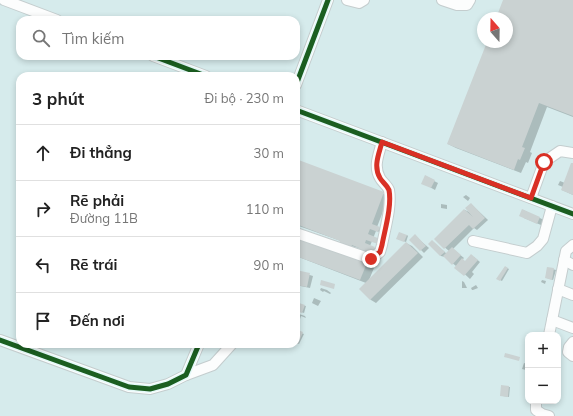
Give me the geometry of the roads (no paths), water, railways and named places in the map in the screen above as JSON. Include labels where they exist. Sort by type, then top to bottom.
[{"type":"street","points":[[4,0],[46,16]]},
{"type":"street","points":[[300,74],[328,0]]},
{"type":"street","points":[[347,0],[359,3],[364,0]]},
{"type":"street","points":[[442,0],[457,5],[467,5],[470,0]]},
{"type":"street","points":[[164,60],[195,72]]},
{"type":"street","points":[[300,111],[573,214]]},
{"type":"street","points":[[300,234],[371,259],[380,252],[390,200],[388,188],[380,179],[377,172],[377,159],[382,142]]},
{"type":"street","points":[[531,198],[544,162],[560,152],[573,153]]},
{"type":"street","points":[[473,241],[527,253],[537,246],[543,239],[552,206]]},
{"type":"street","points":[[550,332],[558,289],[568,263],[566,250],[573,245]]},
{"type":"street","points":[[558,289],[573,295]]},
{"type":"street","points":[[552,320],[573,328]]},
{"type":"street","points":[[0,340],[16,346]]},
{"type":"street","points":[[573,342],[569,347],[568,352],[573,356]]},
{"type":"street","points":[[22,348],[129,387],[150,389],[168,384],[186,375],[213,365],[228,348]]},
{"type":"street","points":[[186,375],[197,348]]},
{"type":"street","points":[[536,404],[536,410],[549,416]]}]
